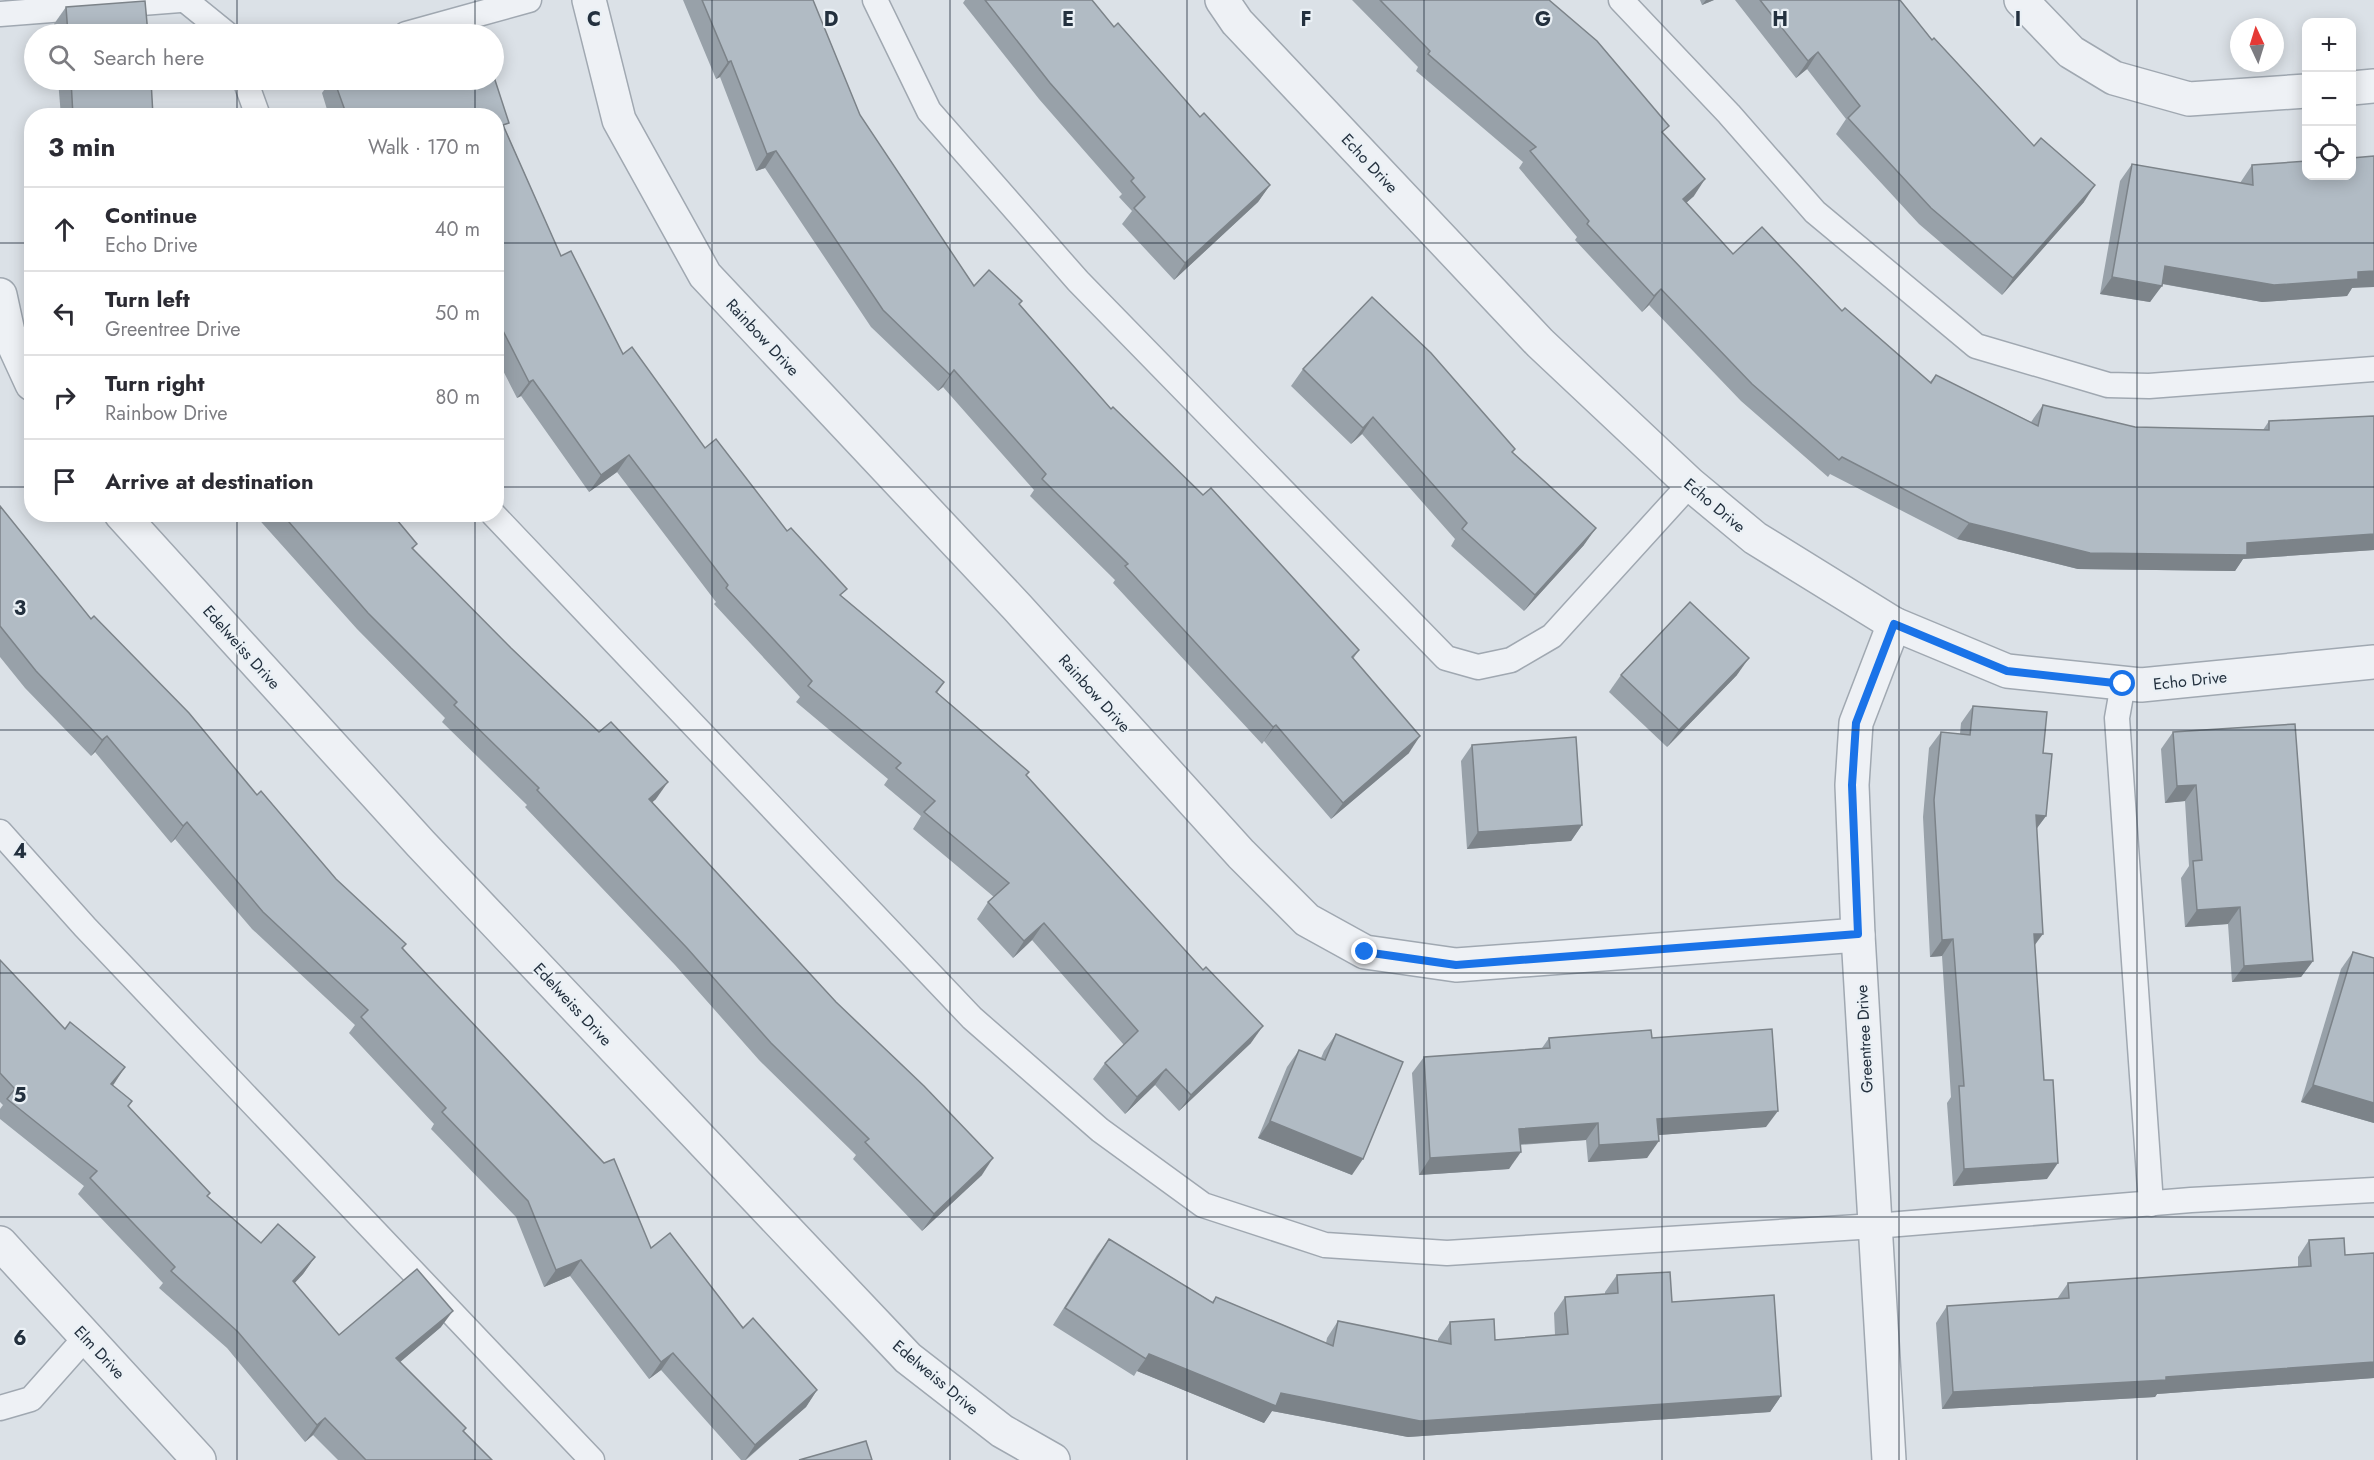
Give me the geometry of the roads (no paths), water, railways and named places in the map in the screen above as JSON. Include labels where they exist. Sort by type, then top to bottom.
[{"type":"street","name":"Rainbow Drive","points":[[589,0],[619,120],[705,275],[1017,607],[1241,854],[1307,920],[1365,952],[1456,965],[1858,934]]},
{"type":"street","name":"Echo Drive","points":[[1222,0],[1236,22],[1540,344],[1690,484],[1755,538],[1894,624],[2007,671],[2123,684],[2141,685],[2374,662]]},
{"type":"street","points":[[2021,0],[2071,52],[2114,78],[2189,99],[2302,91]]},
{"type":"street","points":[[2356,88],[2374,86]]},
{"type":"street","points":[[0,295],[4,333],[24,369]]},
{"type":"street","name":"Edelweiss Drive","points":[[128,522],[421,844],[908,1358],[1002,1431],[1053,1460]]},
{"type":"street","name":"Greentree Drive","points":[[1889,1460],[1858,934],[1852,785],[1856,723],[1894,624]]},
{"type":"street","name":"Elm Drive","points":[[0,1243],[199,1460]]},
{"type":"lane","points":[[0,14],[180,0]]},
{"type":"lane","points":[[185,0],[215,24]]},
{"type":"lane","points":[[442,24],[529,0]]},
{"type":"lane","points":[[874,0],[929,111],[1078,281],[1446,658],[1478,667],[1511,660],[1552,636],[1690,484]]},
{"type":"lane","points":[[1621,0],[1729,114],[1815,212],[1976,346],[2108,385],[2149,386],[2374,369]]},
{"type":"lane","points":[[249,90],[255,108]]},
{"type":"lane","points":[[501,522],[972,1018],[1100,1130],[1203,1206],[1325,1245],[1447,1254],[1875,1226],[2151,1203],[2374,1190]]},
{"type":"lane","points":[[2123,684],[2116,718],[2151,1203]]},
{"type":"lane","points":[[0,832],[85,927],[592,1460]]},
{"type":"lane","points":[[0,1408],[31,1399],[86,1337]]}]
